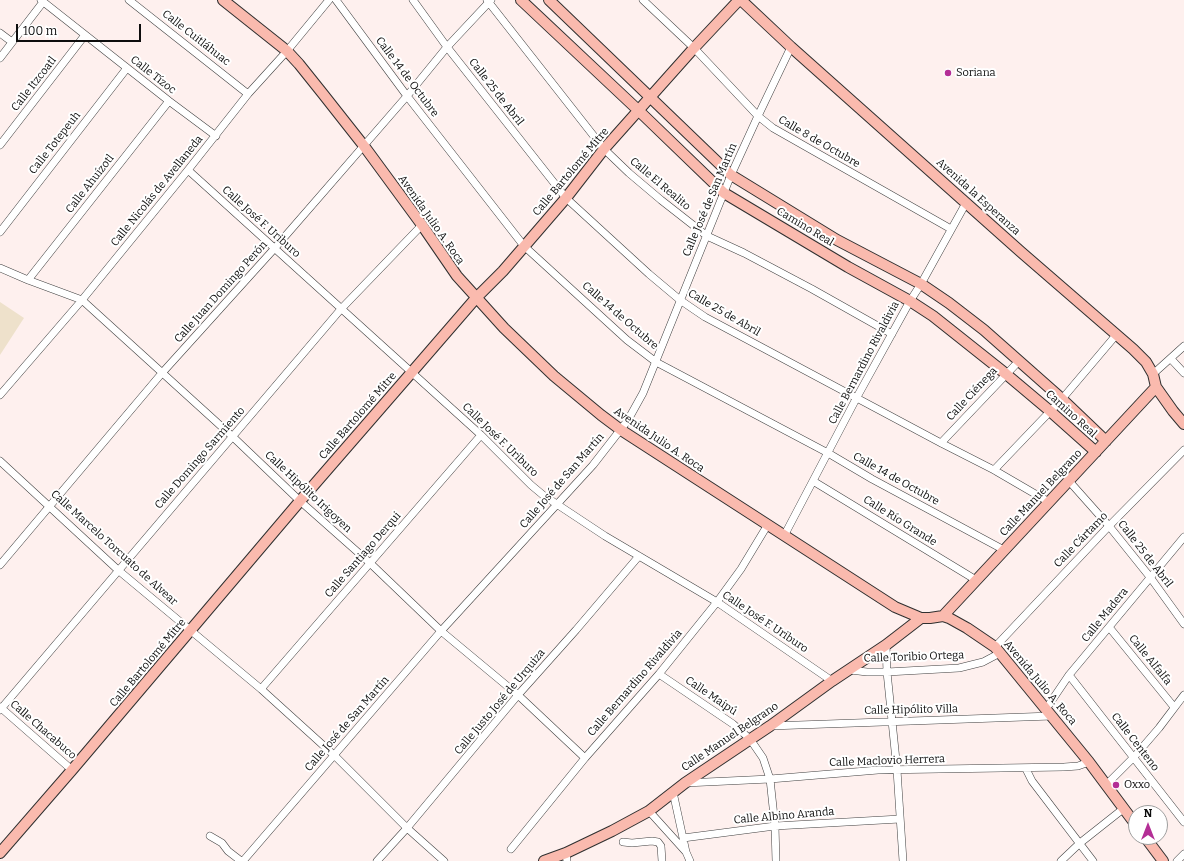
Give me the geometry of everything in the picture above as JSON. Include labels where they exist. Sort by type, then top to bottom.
[{"type":"street","name":"Calle Cuitláhuac","points":[[129,0],[248,94]]},
{"type":"street","name":"Avenida Julio A. Roca","points":[[223,0],[287,51],[309,76],[364,146],[457,276],[504,328],[554,376],[621,430],[896,607],[921,618],[943,616],[949,618],[967,628],[997,650],[1089,762],[1128,814]]},
{"type":"street","name":"Calle Nicolás de Avellaneda","points":[[0,395],[82,300],[216,136],[248,94],[287,51],[329,0]]},
{"type":"street","name":"Calle 14 de Octubre","points":[[336,0],[407,96],[524,246],[627,340],[656,362],[828,453],[872,479],[1004,550]]},
{"type":"street","name":"Calle 25 de Abril","points":[[413,0],[447,48],[566,198],[643,269],[680,300],[704,317],[994,470],[1049,502]]},
{"type":"street","name":"Camino Real","points":[[521,0],[724,193],[848,267],[910,301],[945,324],[1050,411],[1096,452]]},
{"type":"street","name":"Camino Real","points":[[549,0],[649,98],[731,175],[837,240],[921,284],[966,316],[1062,399],[1106,441]]},
{"type":"street","name":"Calle 8 de Octubre","points":[[643,0],[694,48],[758,116],[773,128],[951,229]]},
{"type":"street","name":"Calle Bartolomé Mitre","points":[[0,852],[191,631],[300,501],[476,298],[503,271],[566,198],[604,149],[694,48],[740,0]]},
{"type":"street","name":"Avenida la Esperanza","points":[[740,0],[966,203],[1133,349],[1146,362],[1153,374],[1156,387],[1184,424]]},
{"type":"street","name":"Calle Tízoc","points":[[42,1],[216,136]]},
{"type":"street","points":[[0,58],[42,1]]},
{"type":"street","name":"Calle Juan Domingo Perón","points":[[0,565],[162,373],[274,249],[489,1]]},
{"type":"street","name":"Calle El Realito","points":[[489,1],[604,149],[645,187],[707,236],[744,253],[812,289],[892,334]]},
{"type":"street","points":[[0,33],[12,42]]},
{"type":"street","name":"Calle Itzcoatl","points":[[0,145],[85,35]]},
{"type":"street","name":"Calle José de San Martín","points":[[242,861],[335,756],[441,631],[593,465],[628,420],[643,393],[731,175],[791,47]]},
{"type":"street","name":"Calle Totepeuh","points":[[0,232],[128,68]]},
{"type":"street","name":"Calle Ahuízotl","points":[[28,280],[169,101]]},
{"type":"street","name":"Calle José F. Uriburo","points":[[188,170],[481,435],[531,485],[556,504],[605,536],[717,602],[832,680]]},
{"type":"street","name":"Calle Bernardino Rivaldivia","points":[[784,536],[910,301],[966,203]]},
{"type":"street","name":"Calle Domingo Sarmiento","points":[[0,709],[341,309],[422,226]]},
{"type":"street","name":"Calle Hipólito Irigoyen","points":[[0,268],[82,300],[233,437],[300,501],[370,563],[441,631],[518,695],[585,758]]},
{"type":"street","points":[[994,470],[1062,399],[1117,334]]},
{"type":"street","points":[[1153,374],[1184,346]]},
{"type":"street","points":[[1171,359],[1184,373]]},
{"type":"street","name":"Calle Ciénega","points":[[941,443],[1019,361]]},
{"type":"street","name":"Calle Manuel Belgrano","points":[[943,616],[1156,387]]},
{"type":"street","name":"Calle Santiago Derqui","points":[[261,689],[481,435]]},
{"type":"street","name":"Calle Cártamo","points":[[997,650],[1110,526],[1184,450]]},
{"type":"street","name":"Calle Marcelo Torcuato de Alvear","points":[[0,461],[118,570],[261,689],[335,756],[407,828],[444,861]]},
{"type":"street","name":"Calle Río Grande","points":[[813,481],[976,580]]},
{"type":"street","name":"Calle 25 de Abril","points":[[1069,481],[1110,526],[1184,624]]},
{"type":"street","name":"Calle Bernardino Rivaldivia","points":[[511,849],[585,758],[659,674],[717,602],[741,569],[768,526]]},
{"type":"street","name":"Calle Madera","points":[[1049,713],[1069,675],[1184,537]]},
{"type":"street","name":"Calle Justo José de Urquiza","points":[[377,861],[407,828],[518,695],[576,630],[638,556]]},
{"type":"street","name":"Calle Manuel Belgrano","points":[[544,861],[566,857],[649,812],[685,783],[770,726],[832,680],[850,670],[886,645],[921,618]]},
{"type":"street","name":"Calle Alfalfa","points":[[1109,627],[1174,707]]},
{"type":"street","points":[[886,645],[903,861]]},
{"type":"street","name":"Calle Toribio Ortega","points":[[850,670],[887,672],[960,668],[983,662],[997,650]]},
{"type":"street","name":"Calle Maipú","points":[[659,674],[727,720],[750,739],[763,758],[770,779],[775,826],[776,861]]},
{"type":"street","name":"Calle Centeno","points":[[1069,675],[1184,822]]},
{"type":"street","points":[[1106,785],[1134,757],[1159,728],[1184,695]]},
{"type":"street","name":"Calle Chacabuco","points":[[0,709],[72,770]]},
{"type":"street","name":"Calle Hipólito Villa","points":[[770,726],[892,722],[1049,713]]},
{"type":"street","name":"Calle Maclovio Herrera","points":[[685,783],[770,779],[897,770],[1026,769],[1078,766],[1089,762]]},
{"type":"street","points":[[1026,769],[1032,781],[1093,861]]},
{"type":"street","points":[[673,792],[686,852],[690,861]]},
{"type":"street","points":[[1061,861],[1080,843],[1124,809]]},
{"type":"street","points":[[649,812],[686,852]]},
{"type":"street","name":"Calle Albino Aranda","points":[[683,838],[775,826],[900,819]]},
{"type":"street","points":[[210,836],[222,843],[228,851],[242,861]]},
{"type":"street","points":[[623,842],[658,842],[661,846],[662,861]]},
{"type":"street","points":[[1151,845],[1162,861]]},
{"type":"street","points":[[1176,861],[1184,854]]},
{"type":"shaded area","points":[[0,302],[24,318],[0,355]]},
{"type":"place","name":"Soriana","points":[[948,73]]},
{"type":"place","name":"Oxxo","points":[[1116,785]]}]
